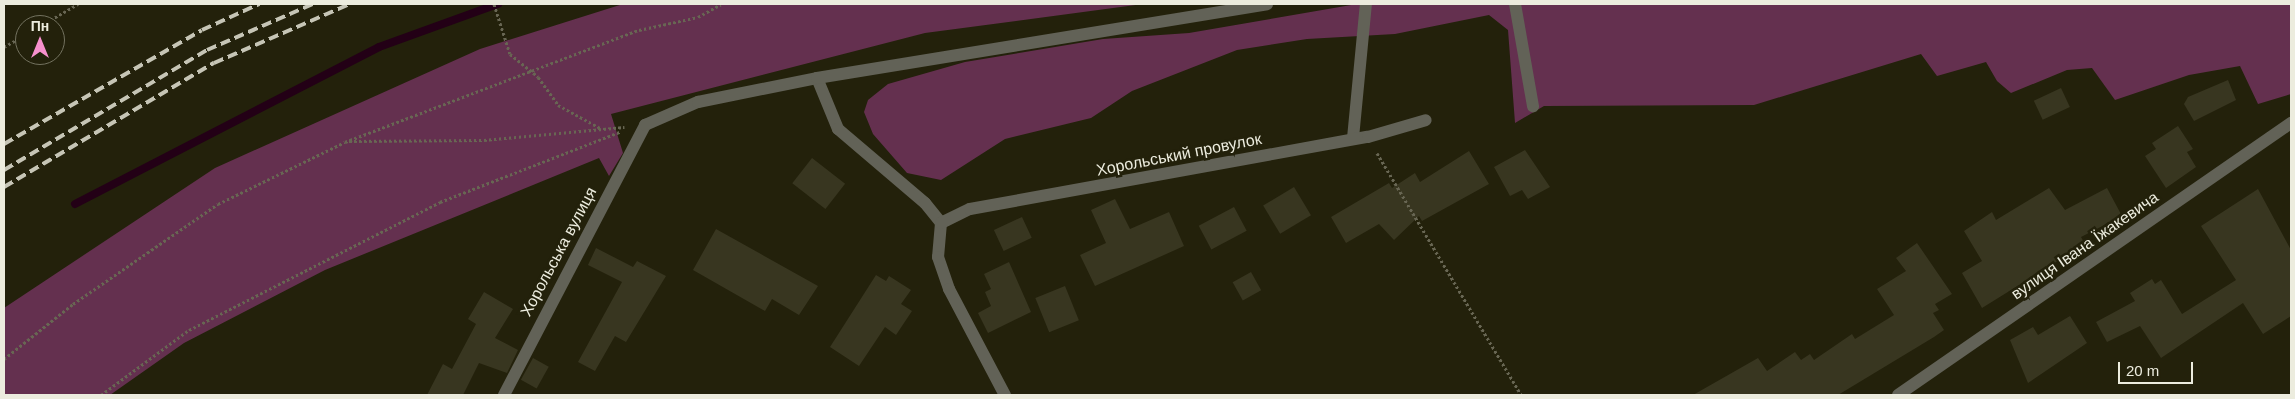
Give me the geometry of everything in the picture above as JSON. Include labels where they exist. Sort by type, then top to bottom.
[{"type":"street","points":[[645,124],[698,102],[817,78],[1267,4]]},
{"type":"street","points":[[1353,138],[1366,4]]},
{"type":"street","points":[[1515,4],[1533,106]]},
{"type":"street","points":[[817,78],[838,130],[925,203],[941,223],[938,257],[949,289],[1005,395]]},
{"type":"street","name":"Хорольський провулок","points":[[941,223],[970,209],[1353,138],[1368,137],[1426,120]]},
{"type":"street","name":"вулиця Івана Їжакевича","points":[[1898,395],[2291,123]]},
{"type":"street","name":"Хорольська вулиця","points":[[504,395],[645,124]]},
{"type":"path","points":[[59,15],[78,4]]},
{"type":"path","points":[[494,4],[510,54],[532,73],[558,105],[602,130]]},
{"type":"path","points":[[4,359],[73,304],[218,204],[345,142],[532,73],[639,30],[698,17],[720,4]]},
{"type":"path","points":[[4,47],[15,41]]},
{"type":"path","points":[[345,142],[484,140],[602,130],[645,124]]},
{"type":"path","points":[[101,395],[189,330],[440,202],[567,150],[645,124]]},
{"type":"path","points":[[1368,137],[1427,244],[1522,395]]},
{"type":"shaded area","points":[[623,4],[1143,4],[925,33],[611,114],[623,153],[609,176],[599,158],[325,270],[184,343],[110,395],[4,395],[4,308],[215,168],[480,49]]},
{"type":"shaded area","points":[[1357,4],[2291,4],[2291,94],[2258,104],[2240,66],[2189,75],[2115,100],[2092,68],[2067,70],[2011,93],[1997,81],[1986,62],[1937,76],[1921,54],[1754,105],[1544,106],[1515,123],[1508,30],[1489,15],[1395,34],[1307,39],[1237,50],[1132,91],[1091,118],[1005,139],[941,180],[907,173],[873,134],[864,112],[868,100],[888,84],[965,62],[1103,39],[1189,33]]},
{"type":"building","points":[[2228,80],[2236,100],[2194,121],[2184,104],[2188,97]]},
{"type":"building","points":[[2061,88],[2070,107],[2043,120],[2034,101]]},
{"type":"building","points":[[2178,126],[2193,149],[2187,152],[2196,167],[2166,188],[2145,156],[2156,149],[2152,143]]},
{"type":"building","points":[[1525,150],[1550,187],[1528,199],[1522,190],[1510,196],[1494,167]]},
{"type":"building","points":[[1469,151],[1489,184],[1422,221],[1419,216],[1394,240],[1379,224],[1346,243],[1331,217],[1389,183],[1392,188],[1415,173],[1420,182]]},
{"type":"building","points":[[812,158],[845,184],[825,209],[792,183]]},
{"type":"building","points":[[1294,187],[1311,215],[1280,234],[1263,206]]},
{"type":"building","points":[[2049,188],[2065,210],[2107,188],[2122,216],[2081,237],[2085,244],[1982,308],[1962,273],[1982,261],[1964,231],[1992,212],[1996,220]]},
{"type":"building","points":[[2258,189],[2291,250],[2291,316],[2263,334],[2243,303],[2161,358],[2140,326],[2107,342],[2096,322],[2135,301],[2130,293],[2152,279],[2155,284],[2161,280],[2182,314],[2236,280],[2201,226]]},
{"type":"building","points":[[1115,199],[1130,229],[1169,212],[1184,246],[1095,286],[1080,255],[1106,243],[1091,210]]},
{"type":"building","points":[[1234,207],[1247,231],[1211,250],[1199,226]]},
{"type":"building","points":[[1022,217],[1032,238],[1004,251],[994,230]]},
{"type":"building","points":[[716,229],[818,286],[799,315],[772,299],[765,311],[693,270]]},
{"type":"building","points":[[1917,243],[1952,294],[1935,304],[1939,310],[1933,313],[1944,330],[1934,337],[1838,395],[1693,395],[1758,358],[1767,371],[1795,352],[1801,360],[1810,354],[1814,360],[1852,334],[1855,339],[1894,315],[1877,289],[1906,271],[1896,258]]},
{"type":"building","points":[[596,248],[633,267],[637,261],[666,276],[626,342],[615,336],[595,371],[578,362],[622,282],[588,265]]},
{"type":"building","points":[[1009,262],[1031,312],[988,333],[978,313],[991,306],[985,292],[991,289],[984,274]]},
{"type":"building","points":[[1251,272],[1261,290],[1243,301],[1233,282]]},
{"type":"building","points":[[876,275],[886,281],[889,276],[911,290],[901,304],[912,311],[896,335],[885,327],[859,366],[830,347]]},
{"type":"building","points":[[1065,286],[1079,320],[1049,332],[1035,298]]},
{"type":"building","points":[[484,292],[513,309],[495,338],[518,350],[507,373],[479,363],[463,395],[427,395],[443,364],[452,369],[476,324],[468,319]]},
{"type":"building","points":[[2070,316],[2087,343],[2028,383],[2010,340],[2033,327],[2038,335]]},
{"type":"building","points":[[533,358],[549,367],[537,389],[521,380]]},
{"type":"waterway","points":[[75,204],[379,47],[498,4]]},
{"type":"railway","points":[[4,144],[202,30],[259,4]]},
{"type":"railway","points":[[4,170],[207,50],[313,4]]},
{"type":"railway","points":[[4,187],[214,63],[350,4]]}]
